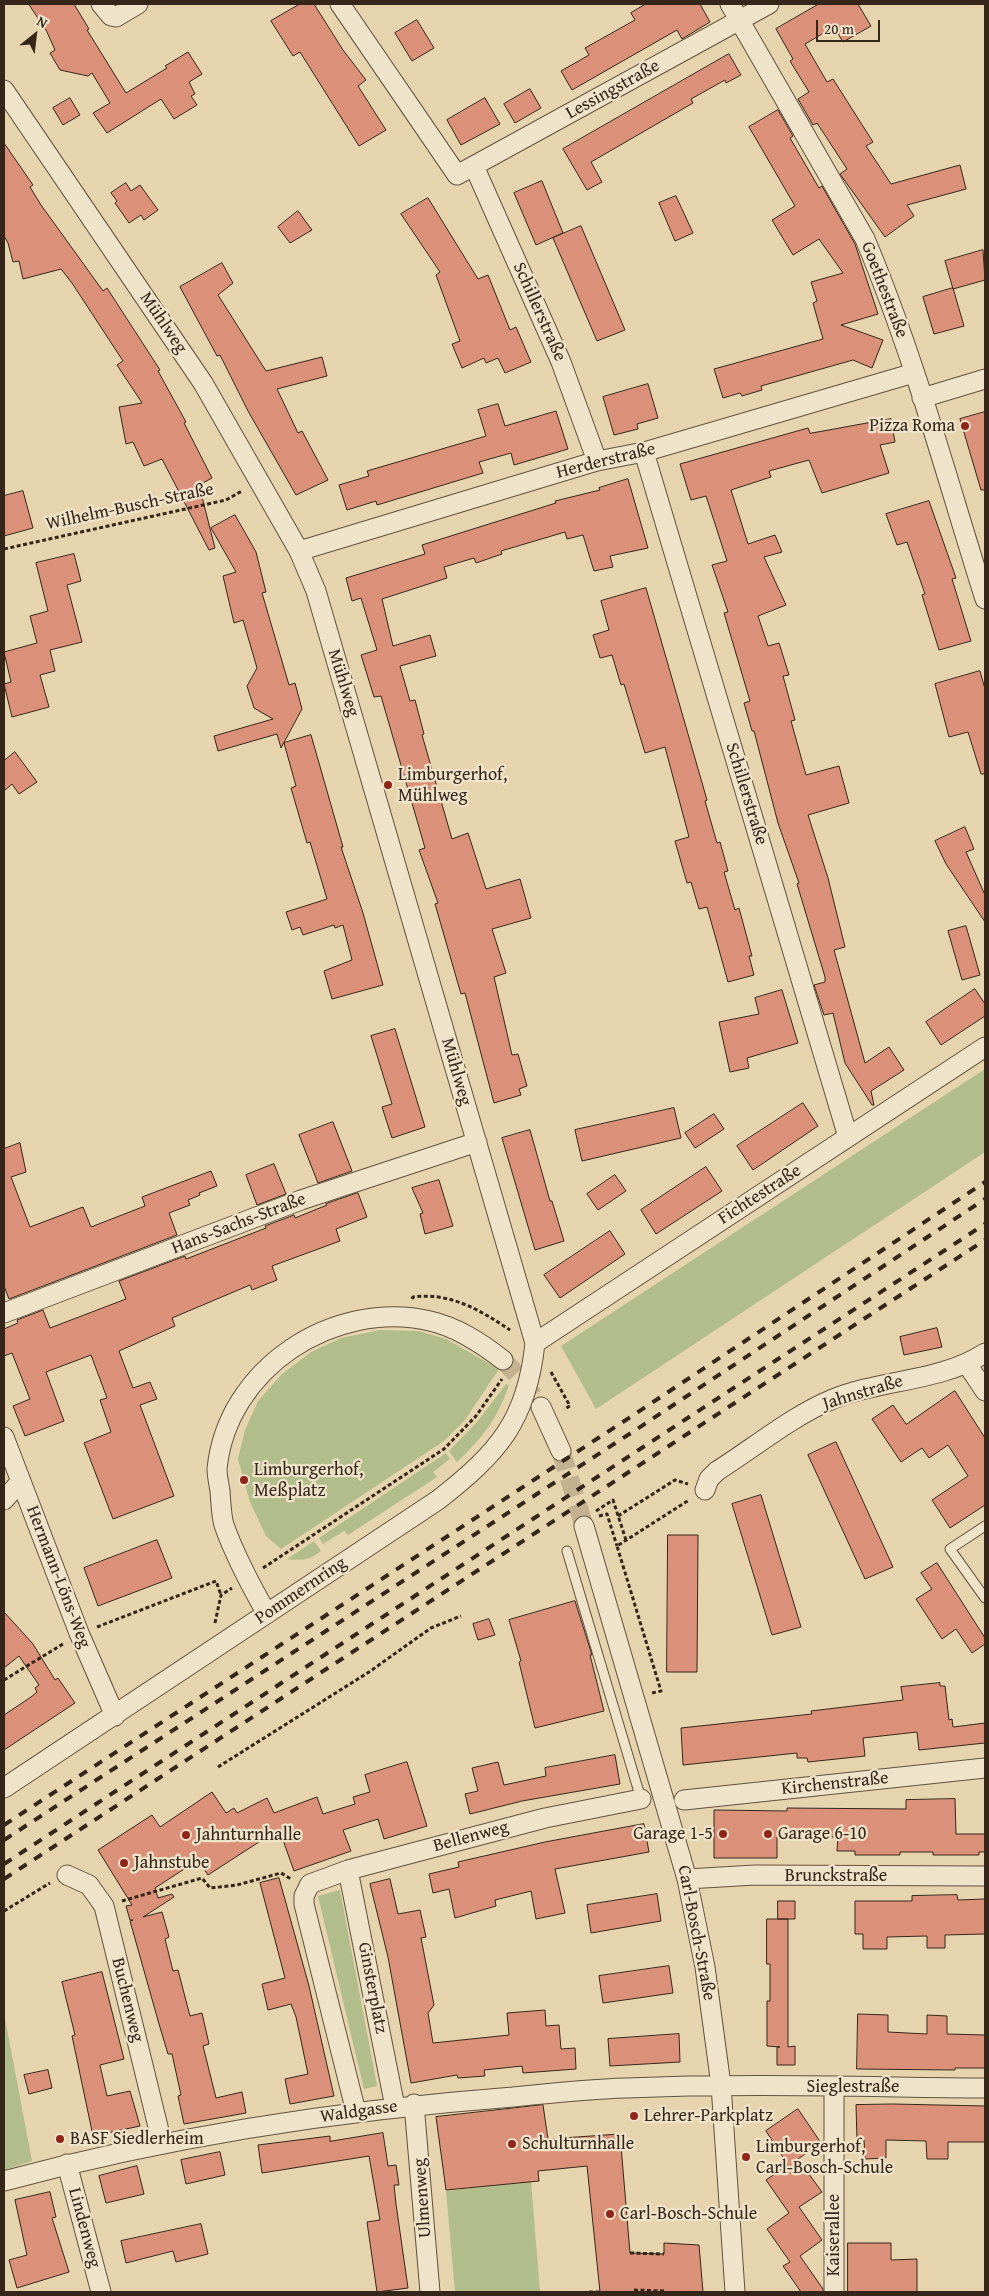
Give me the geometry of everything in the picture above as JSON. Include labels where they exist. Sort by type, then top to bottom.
[{"type":"street","points":[[101,4],[111,16],[116,17],[138,4]]},
{"type":"street","name":"Lessingstraße","points":[[340,4],[457,175],[734,12],[768,4]]},
{"type":"street","name":"Goethestraße","points":[[734,12],[865,239],[880,274],[914,373],[985,599]]},
{"type":"street","name":"Mühlweg","points":[[4,90],[204,383],[257,482],[298,551],[316,591],[535,1343]]},
{"type":"street","name":"Schillerstraße","points":[[474,166],[561,362],[597,461]]},
{"type":"street","name":"Herderstraße","points":[[298,551],[597,461],[644,452],[914,373]]},
{"type":"street","points":[[922,398],[985,379]]},
{"type":"street","name":"Schillerstraße","points":[[644,452],[848,1137]]},
{"type":"street","name":"Fichtestraße","points":[[535,1343],[985,1047]]},
{"type":"street","name":"Hans-Sachs-Straße","points":[[4,1313],[301,1200],[477,1142]]},
{"type":"street","points":[[267,1614],[247,1578],[224,1524],[217,1470],[225,1436],[236,1409],[255,1381],[279,1357],[303,1340],[334,1326],[367,1318],[400,1317],[430,1321],[460,1332],[503,1368]]},
{"type":"street","name":"Pommernring","points":[[4,1788],[438,1500],[473,1473],[495,1450],[513,1425],[524,1400],[533,1370],[535,1343]]},
{"type":"street","name":"Jahnstraße","points":[[705,1490],[709,1479],[718,1471],[813,1408],[854,1392],[967,1364],[985,1353]]},
{"type":"street","points":[[967,1364],[985,1392]]},
{"type":"street","points":[[541,1407],[561,1451]]},
{"type":"street","name":"Hermann-Löns-Weg","points":[[4,1437],[80,1633],[115,1716]]},
{"type":"street","points":[[4,1500],[21,1481]]},
{"type":"street","name":"Carl-Bosch-Straße","points":[[591,1521],[686,1879],[705,1966],[720,2086],[736,2292]]},
{"type":"street","name":"Kirchenstraße","points":[[684,1800],[985,1768]]},
{"type":"street","name":"Bellenweg","points":[[306,1890],[310,1884],[348,1870],[546,1818],[641,1799]]},
{"type":"street","name":"Ginsterplatz","points":[[348,1870],[395,2107]]},
{"type":"street","name":"Buchenweg","points":[[67,1875],[89,1885],[104,1906],[162,2143]]},
{"type":"street","name":"Brunckstraße","points":[[686,1879],[755,1875],[985,1876]]},
{"type":"street","points":[[306,1890],[304,1904],[356,2112]]},
{"type":"street","name":"Waldgasse","points":[[4,2181],[67,2164],[162,2143],[254,2126],[414,2104],[624,2088],[720,2086]]},
{"type":"street","name":"Sieglestraße","points":[[720,2086],[985,2088]]},
{"type":"street","name":"Kaiserallee","points":[[834,2087],[834,2292]]},
{"type":"street","name":"Ulmenweg","points":[[414,2104],[430,2292]]},
{"type":"street","name":"Lindenweg","points":[[67,2164],[101,2292]]},
{"type":"lane","points":[[985,1526],[950,1549],[985,1598]]},
{"type":"lane","points":[[567,1551],[641,1799]]},
{"type":"path","name":"Wilhelm-Busch-Straße","points":[[4,549],[226,500],[257,482]]},
{"type":"path","points":[[535,1343],[570,1406],[562,1410]]},
{"type":"path","points":[[221,1595],[444,1449],[476,1416],[503,1368]]},
{"type":"path","points":[[618,1516],[675,1480],[705,1490]]},
{"type":"path","points":[[617,1546],[705,1490]]},
{"type":"path","points":[[613,1500],[626,1540]]},
{"type":"path","points":[[591,1521],[607,1514],[661,1691],[650,1694],[653,1703]]},
{"type":"path","points":[[4,1680],[80,1633],[216,1582],[221,1595],[215,1623],[223,1618]]},
{"type":"path","points":[[218,1768],[369,1672],[431,1628],[461,1616]]},
{"type":"path","points":[[104,1906],[202,1878],[210,1888],[237,1885],[281,1873],[306,1890]]},
{"type":"path","points":[[4,1911],[31,1893],[67,1875]]},
{"type":"path","points":[[630,2253],[664,2254]]},
{"type":"path","points":[[634,2290],[665,2291]]},
{"type":"path","points":[[589,2292],[600,2292]]},
{"type":"green space","points":[[985,1069],[985,1152],[596,1409],[561,1346]]},
{"type":"green space","points":[[380,1330],[419,1331],[446,1339],[499,1369],[465,1420],[444,1441],[281,1549],[266,1536],[250,1502],[238,1459],[245,1430],[258,1401],[282,1374],[311,1352],[341,1338]]},
{"type":"green space","points":[[506,1384],[509,1385],[494,1418],[482,1436],[457,1462],[449,1451],[478,1421]]},
{"type":"green space","points":[[446,1453],[450,1459],[433,1472],[437,1477],[348,1535],[344,1531],[323,1544],[319,1538]]},
{"type":"green space","points":[[314,1541],[321,1551],[317,1554],[305,1559],[287,1559]]},
{"type":"green space","points":[[340,1890],[377,2086],[364,2089],[318,1896]]},
{"type":"green space","points":[[4,2013],[32,2161],[4,2170]]},
{"type":"green space","points":[[531,2181],[540,2292],[455,2292],[446,2191]]},
{"type":"building","points":[[29,4],[74,4],[89,29],[87,30],[126,93],[167,68],[165,66],[188,52],[202,74],[189,82],[195,94],[191,96],[197,105],[174,119],[161,99],[107,133],[93,113],[110,103],[92,73],[88,76],[60,70],[50,53],[55,50],[47,32]]},
{"type":"building","points":[[300,4],[314,4],[343,50],[366,80],[358,86],[386,130],[359,146],[300,52],[293,56],[271,21]]},
{"type":"building","points":[[646,4],[700,4],[710,22],[682,39],[677,30],[572,90],[561,71],[589,55],[585,48],[635,20],[631,13]]},
{"type":"building","points":[[819,4],[858,4],[871,26],[843,42],[834,27],[805,44],[827,82],[833,79],[873,142],[866,146],[891,184],[960,165],[966,189],[907,205],[914,216],[885,237],[840,174],[847,169],[817,123],[813,125],[798,99],[809,92],[790,61],[793,59],[776,29]]},
{"type":"building","points":[[417,20],[434,48],[412,61],[395,33]]},
{"type":"building","points":[[729,54],[741,75],[726,83],[725,80],[691,99],[693,103],[591,162],[602,182],[587,190],[563,149]]},
{"type":"building","points":[[530,89],[541,108],[515,123],[504,104]]},
{"type":"building","points":[[70,98],[80,115],[63,125],[53,108]]},
{"type":"building","points":[[485,98],[500,124],[461,145],[447,120]]},
{"type":"building","points":[[778,110],[793,136],[790,138],[819,188],[822,186],[855,244],[878,314],[841,325],[883,340],[872,368],[853,360],[761,386],[762,390],[742,396],[740,393],[723,398],[714,369],[823,339],[813,303],[817,301],[811,282],[843,273],[819,239],[793,255],[772,220],[795,206],[749,127]]},
{"type":"building","points":[[4,143],[33,185],[30,187],[41,205],[103,291],[107,288],[160,370],[158,371],[186,422],[184,423],[212,478],[199,485],[215,548],[209,550],[162,459],[144,466],[133,442],[126,444],[119,407],[142,403],[117,365],[123,361],[72,283],[61,269],[23,279],[19,261],[13,262],[4,236]]},
{"type":"building","points":[[542,181],[563,233],[536,245],[514,193]]},
{"type":"building","points":[[126,183],[131,191],[140,185],[158,210],[144,220],[141,215],[129,223],[115,203],[117,201],[111,193]]},
{"type":"building","points":[[676,196],[693,233],[675,241],[659,203]]},
{"type":"building","points":[[428,198],[478,279],[488,275],[510,330],[516,327],[531,362],[505,373],[498,358],[486,363],[484,358],[462,368],[452,344],[460,341],[436,275],[440,272],[401,214]]},
{"type":"building","points":[[298,211],[312,230],[290,243],[278,227]]},
{"type":"building","points":[[581,226],[625,330],[597,341],[553,238]]},
{"type":"building","points":[[983,250],[985,280],[953,289],[945,261]]},
{"type":"building","points":[[222,263],[233,283],[218,295],[266,371],[322,357],[327,376],[277,389],[298,433],[302,431],[328,480],[296,495],[248,411],[220,355],[217,356],[180,287]]},
{"type":"building","points":[[953,288],[964,326],[934,334],[923,297]]},
{"type":"building","points":[[648,384],[658,418],[637,424],[638,429],[614,435],[603,397]]},
{"type":"building","points":[[498,404],[505,426],[556,411],[568,449],[514,465],[511,453],[479,462],[483,473],[377,505],[376,501],[347,510],[339,485],[369,476],[367,471],[486,436],[478,410]]},
{"type":"building","points":[[985,412],[985,490],[981,490],[960,419]]},
{"type":"building","points":[[891,419],[895,442],[880,445],[889,473],[822,493],[809,460],[769,471],[771,477],[731,490],[748,544],[775,535],[782,552],[764,557],[786,605],[758,616],[768,646],[779,643],[789,675],[783,676],[795,720],[791,721],[806,775],[839,766],[849,803],[808,815],[828,878],[845,947],[834,950],[865,1063],[889,1047],[904,1070],[871,1091],[874,1105],[872,1105],[845,1063],[833,1013],[824,1015],[814,985],[825,982],[825,977],[797,884],[799,883],[778,823],[754,731],[752,731],[744,703],[750,701],[724,613],[728,612],[712,565],[727,561],[706,496],[691,500],[680,464],[808,428],[810,433]]},
{"type":"building","points":[[628,479],[648,548],[610,556],[613,567],[594,571],[583,535],[567,539],[565,532],[501,551],[502,554],[476,563],[474,558],[444,567],[447,578],[382,599],[393,646],[430,635],[436,656],[400,666],[410,701],[415,700],[424,734],[422,735],[452,839],[468,833],[486,889],[520,879],[531,918],[492,929],[506,973],[494,977],[512,1055],[518,1054],[527,1086],[519,1089],[521,1095],[494,1103],[465,993],[461,994],[435,904],[438,903],[419,850],[425,848],[381,696],[374,697],[361,655],[377,650],[361,598],[352,601],[346,578],[425,554],[422,545],[556,503],[555,501],[600,490],[599,488]]},
{"type":"building","points":[[23,491],[33,528],[4,536],[4,496]]},
{"type":"building","points":[[929,501],[956,578],[952,579],[971,641],[939,650],[922,595],[925,594],[907,542],[897,545],[886,514]]},
{"type":"building","points":[[235,515],[256,552],[266,592],[262,593],[289,685],[295,683],[302,709],[281,748],[277,734],[218,751],[214,736],[273,719],[254,708],[247,686],[257,668],[243,620],[234,623],[223,576],[236,572],[211,528]]},
{"type":"building","points":[[74,554],[81,581],[67,585],[82,642],[50,650],[55,671],[40,675],[49,707],[12,717],[4,684],[11,682],[4,652],[37,643],[30,616],[48,611],[36,563]]},
{"type":"building","points":[[646,588],[707,800],[705,801],[717,843],[720,842],[728,871],[724,872],[735,910],[739,908],[752,956],[749,956],[754,975],[728,982],[707,907],[699,909],[691,882],[687,883],[675,841],[689,837],[665,747],[645,753],[624,684],[621,685],[612,655],[600,658],[593,635],[609,630],[601,601]]},
{"type":"building","points":[[980,671],[985,689],[985,774],[981,774],[968,732],[949,737],[935,684]]},
{"type":"building","points":[[311,735],[343,847],[341,847],[363,913],[383,985],[332,999],[324,971],[352,960],[343,925],[335,928],[334,925],[303,935],[300,927],[292,930],[286,912],[327,899],[310,842],[307,843],[291,788],[296,786],[284,743]]},
{"type":"building","points":[[15,752],[37,782],[19,794],[12,784],[4,791],[4,761]]},
{"type":"building","points":[[965,827],[974,849],[966,852],[985,895],[985,922],[946,864],[935,841]]},
{"type":"building","points":[[966,926],[980,975],[962,980],[948,931]]},
{"type":"building","points":[[975,989],[985,1004],[985,1016],[941,1045],[926,1022]]},
{"type":"building","points":[[782,990],[798,1043],[747,1058],[749,1068],[730,1072],[719,1022],[759,1014],[755,998]]},
{"type":"building","points":[[395,1029],[425,1127],[392,1138],[382,1107],[392,1104],[371,1036]]},
{"type":"building","points":[[803,1103],[818,1126],[753,1170],[737,1146]]},
{"type":"building","points":[[674,1108],[681,1138],[582,1161],[575,1130]]},
{"type":"building","points":[[714,1114],[724,1129],[695,1148],[685,1133]]},
{"type":"building","points":[[333,1122],[352,1171],[318,1183],[299,1135]]},
{"type":"building","points":[[530,1130],[550,1201],[552,1201],[564,1241],[535,1250],[502,1138]]},
{"type":"building","points":[[20,1143],[26,1172],[11,1177],[30,1227],[83,1207],[91,1227],[145,1206],[142,1197],[211,1171],[217,1186],[199,1193],[200,1195],[188,1200],[190,1205],[169,1213],[177,1235],[9,1299],[4,1286],[4,1149]]},
{"type":"building","points":[[274,1164],[286,1194],[257,1205],[246,1175]]},
{"type":"building","points":[[706,1167],[722,1191],[656,1234],[641,1210]]},
{"type":"building","points":[[615,1175],[626,1191],[598,1210],[587,1194]]},
{"type":"building","points":[[439,1180],[453,1226],[425,1234],[420,1214],[423,1213],[412,1188]]},
{"type":"building","points":[[358,1193],[367,1217],[336,1229],[340,1241],[272,1266],[277,1280],[252,1290],[250,1285],[172,1318],[175,1326],[119,1351],[133,1388],[150,1382],[157,1399],[140,1405],[174,1496],[113,1519],[84,1443],[111,1432],[100,1400],[107,1398],[91,1355],[46,1372],[64,1421],[25,1436],[13,1406],[30,1399],[12,1353],[4,1356],[4,1329],[18,1323],[17,1320],[43,1310],[50,1328],[126,1299],[119,1281],[185,1256],[186,1259],[266,1228],[265,1226],[294,1215],[295,1218],[326,1204]]},
{"type":"building","points":[[610,1231],[625,1254],[560,1298],[544,1275]]},
{"type":"building","points":[[937,1328],[942,1347],[904,1355],[900,1337]]},
{"type":"building","points":[[955,1391],[985,1438],[985,1505],[950,1528],[932,1500],[968,1476],[948,1445],[929,1458],[922,1448],[901,1462],[872,1419],[893,1405],[906,1424]]},
{"type":"building","points":[[836,1442],[893,1567],[865,1579],[808,1455]]},
{"type":"building","points":[[761,1495],[801,1627],[772,1635],[732,1504]]},
{"type":"building","points":[[668,1535],[698,1535],[697,1672],[667,1672]]},
{"type":"building","points":[[157,1540],[172,1578],[98,1606],[84,1568]]},
{"type":"building","points":[[937,1563],[985,1638],[985,1644],[972,1653],[956,1629],[942,1639],[916,1599],[932,1589],[921,1573]]},
{"type":"building","points":[[575,1601],[592,1655],[590,1655],[604,1711],[535,1728],[519,1662],[521,1661],[509,1620]]},
{"type":"building","points":[[4,1612],[33,1644],[55,1680],[58,1678],[75,1703],[4,1750],[4,1715],[37,1692],[35,1688],[39,1685],[19,1656],[4,1668]]},
{"type":"building","points":[[489,1619],[495,1635],[478,1640],[473,1624]]},
{"type":"building","points":[[940,1683],[940,1686],[945,1686],[949,1720],[952,1719],[953,1727],[985,1723],[985,1743],[919,1750],[917,1732],[863,1738],[865,1756],[808,1762],[807,1758],[797,1758],[797,1753],[683,1765],[681,1728],[812,1714],[811,1711],[903,1700],[901,1687]]},
{"type":"building","points":[[615,1755],[620,1784],[522,1801],[470,1814],[465,1794],[478,1791],[472,1768],[498,1762],[504,1785],[546,1776],[545,1768]]},
{"type":"building","points":[[407,1762],[427,1826],[384,1839],[378,1819],[343,1830],[351,1851],[294,1871],[279,1829],[208,1875],[198,1860],[155,1888],[158,1898],[172,1894],[174,1897],[143,1917],[162,1912],[169,1937],[165,1939],[173,1971],[178,1970],[190,2016],[202,2013],[209,2044],[203,2046],[216,2098],[242,2092],[246,2113],[184,2124],[178,2096],[181,2095],[172,2054],[168,2054],[130,1921],[133,1920],[130,1920],[126,1906],[132,1905],[98,1850],[152,1815],[160,1827],[212,1792],[226,1813],[234,1808],[237,1813],[267,1798],[274,1813],[317,1797],[323,1814],[355,1804],[353,1797],[370,1792],[365,1775]]},
{"type":"building","points":[[955,1799],[956,1834],[985,1834],[985,1852],[979,1852],[979,1855],[933,1855],[933,1852],[900,1852],[900,1855],[855,1855],[855,1851],[837,1851],[838,1837],[777,1837],[777,1858],[714,1858],[714,1810],[787,1811],[787,1808],[906,1809],[906,1800]]},
{"type":"building","points":[[644,1824],[649,1852],[555,1869],[565,1913],[536,1919],[531,1891],[495,1900],[496,1906],[455,1918],[449,1889],[433,1893],[429,1874],[459,1867],[458,1862],[545,1842]]},
{"type":"building","points":[[279,1878],[309,1986],[334,2096],[290,2104],[285,2079],[308,2074],[296,2017],[291,2004],[268,2010],[262,1984],[285,1978],[260,1883]]},
{"type":"building","points":[[390,1879],[398,1914],[420,1910],[426,1937],[421,1938],[434,2005],[428,2013],[433,2043],[509,2035],[507,2013],[545,2010],[546,2026],[559,2025],[561,2049],[575,2048],[576,2069],[523,2073],[522,2066],[484,2070],[485,2076],[458,2078],[457,2075],[411,2083],[388,1957],[370,1884]]},
{"type":"building","points":[[657,1894],[661,1921],[591,1933],[587,1905]]},
{"type":"building","points":[[957,1895],[958,1900],[985,1899],[985,1934],[945,1935],[945,1948],[927,1948],[927,1936],[887,1937],[887,1949],[863,1949],[863,1934],[855,1934],[855,1901],[912,1901],[912,1896]]},
{"type":"building","points":[[778,1901],[795,1901],[795,1919],[778,1919]]},
{"type":"building","points":[[767,1919],[788,1919],[788,2047],[795,2046],[795,2065],[777,2065],[777,2047],[780,2047],[767,2046],[767,2001],[770,2001],[770,1964],[767,1964]]},
{"type":"building","points":[[669,1966],[673,1993],[603,2003],[599,1976]]},
{"type":"building","points":[[102,1972],[124,2059],[100,2065],[107,2096],[130,2091],[140,2126],[93,2136],[72,2036],[75,2035],[62,1982]]},
{"type":"building","points":[[858,2014],[888,2015],[888,2032],[927,2034],[927,2015],[947,2016],[947,2034],[985,2035],[985,2068],[955,2068],[955,2070],[857,2069]]},
{"type":"building","points":[[679,2034],[680,2062],[610,2066],[608,2039]]},
{"type":"building","points":[[48,2070],[52,2088],[29,2094],[24,2075]]},
{"type":"building","points":[[543,2105],[548,2139],[620,2134],[630,2253],[664,2254],[664,2243],[699,2245],[703,2292],[600,2292],[587,2166],[538,2171],[539,2181],[446,2190],[436,2117]]},
{"type":"building","points":[[856,2105],[985,2106],[985,2142],[948,2142],[948,2159],[927,2159],[926,2141],[886,2140],[886,2158],[865,2159],[864,2140],[857,2140]]},
{"type":"building","points":[[798,2109],[821,2143],[798,2159],[822,2192],[799,2207],[822,2240],[800,2256],[823,2289],[823,2292],[801,2292],[783,2266],[790,2262],[767,2229],[789,2213],[766,2180],[788,2165],[766,2131]]},
{"type":"building","points":[[383,2133],[388,2166],[396,2165],[399,2185],[394,2185],[408,2288],[377,2292],[367,2222],[380,2220],[369,2156],[262,2173],[258,2145],[330,2136],[330,2141]]},
{"type":"building","points":[[220,2152],[225,2175],[186,2184],[181,2160]]},
{"type":"building","points":[[137,2166],[144,2194],[106,2203],[99,2176]]},
{"type":"building","points":[[50,2192],[56,2217],[52,2218],[69,2272],[17,2288],[9,2260],[27,2255],[15,2200]]},
{"type":"building","points":[[201,2224],[208,2254],[176,2262],[173,2251],[126,2263],[121,2241]]},
{"type":"building","points":[[848,2243],[891,2243],[891,2260],[917,2259],[917,2292],[848,2292]]},
{"type":"tunnel","points":[[503,1360],[523,1381],[541,1407]]},
{"type":"tunnel","points":[[561,1451],[584,1526]]},
{"type":"railway","points":[[4,1825],[632,1416],[985,1182]]},
{"type":"railway","points":[[4,1840],[634,1431],[985,1199]]},
{"type":"railway","points":[[4,1864],[985,1224]]},
{"type":"railway","points":[[4,1879],[985,1240]]},
{"type":"place","name":"Pizza Roma","points":[[965,426]]},
{"type":"place","name":"Limburgerhof, Mühlweg","points":[[388,785]]},
{"type":"place","name":"Limburgerhof, Meßplatz","points":[[244,1480]]},
{"type":"place","name":"Garage 1-5","points":[[723,1834]]},
{"type":"place","name":"Garage 6-10","points":[[768,1834]]},
{"type":"place","name":"Jahnturnhalle","points":[[186,1835]]},
{"type":"place","name":"Jahnstube","points":[[124,1863]]},
{"type":"place","name":"Lehrer-Parkplatz","points":[[634,2116]]},
{"type":"place","name":"BASF Siedlerheim","points":[[60,2139]]},
{"type":"place","name":"Schulturnhalle","points":[[512,2144]]},
{"type":"place","name":"Limburgerhof, Carl-Bosch-Schule","points":[[746,2157]]},
{"type":"place","name":"Carl-Bosch-Schule","points":[[610,2214]]}]
